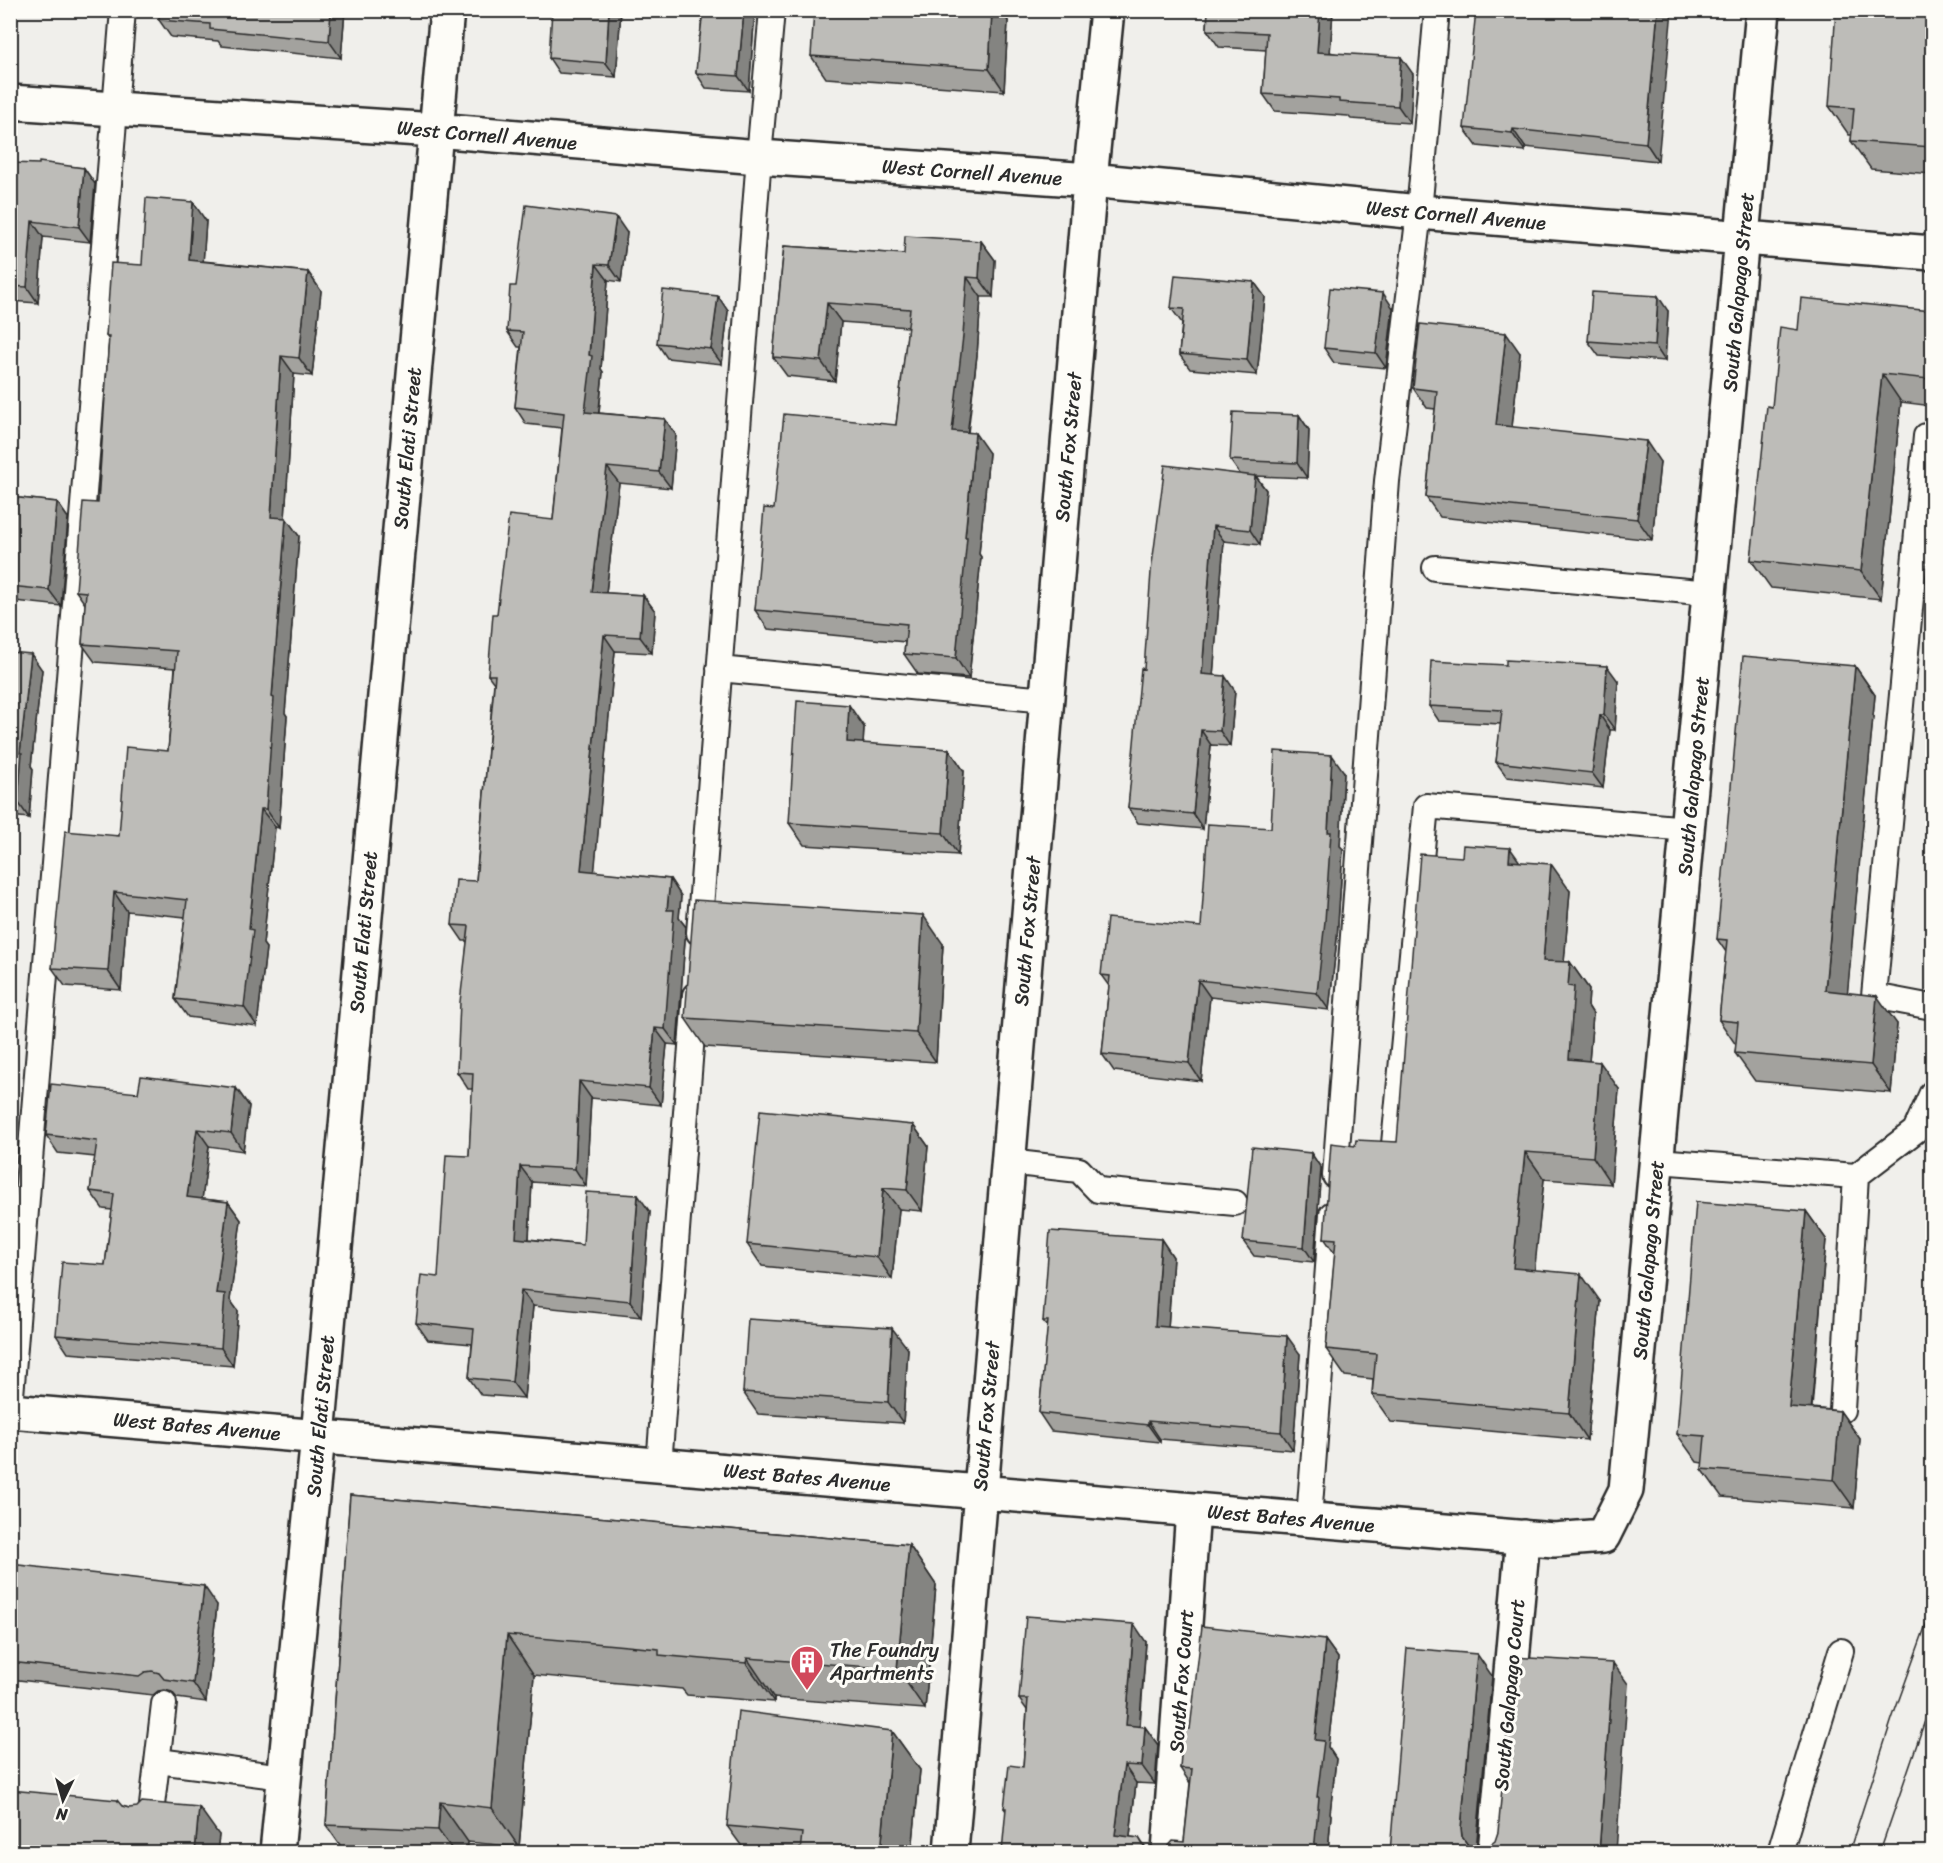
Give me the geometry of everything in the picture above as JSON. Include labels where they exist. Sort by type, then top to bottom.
[{"type":"street","name":"South Elati Street","points":[[277,1852],[318,1436],[447,10]]},
{"type":"street","name":"South Fox Street","points":[[951,1852],[1046,699],[1090,180],[1107,10]]},
{"type":"street","name":"South Galapago Street","points":[[1603,1536],[1626,1490],[1763,10]]},
{"type":"street","name":"West Cornell Avenue","points":[[10,102],[435,130],[759,157],[1090,180],[1419,212],[1932,253]]},
{"type":"street","name":"West Bates Avenue","points":[[10,1410],[1522,1538],[1554,1540],[1603,1536]]},
{"type":"street","name":"South Fox Court","points":[[1169,1852],[1193,1510]]},
{"type":"street","name":"South Galapago Court","points":[[1495,1852],[1522,1538]]},
{"type":"lane","points":[[10,1410],[123,10]]},
{"type":"lane","points":[[698,954],[772,10]]},
{"type":"lane","points":[[1309,1520],[1387,481],[1419,212],[1437,10]]},
{"type":"lane","points":[[1932,436],[1926,436],[1874,996],[1932,1007]]},
{"type":"lane","points":[[1436,568],[1710,593]]},
{"type":"lane","points":[[719,669],[1046,699]]},
{"type":"lane","points":[[1394,1144],[1426,806],[1688,829]]},
{"type":"lane","points":[[659,1465],[696,978]]},
{"type":"lane","points":[[1657,1161],[1856,1176],[1916,1131],[1932,1093]]},
{"type":"lane","points":[[1008,1162],[1079,1170],[1098,1190],[1234,1203]]},
{"type":"lane","points":[[1842,1410],[1856,1176]]},
{"type":"lane","points":[[1780,1852],[1841,1651]]},
{"type":"lane","points":[[150,1822],[164,1704]]},
{"type":"lane","points":[[158,1761],[284,1777]]},
{"type":"building","points":[[160,10],[331,10],[329,41],[210,29],[210,24],[159,20]]},
{"type":"building","points":[[552,10],[609,10],[606,63],[549,58]]},
{"type":"building","points":[[703,10],[744,10],[738,76],[696,73]]},
{"type":"building","points":[[814,10],[992,10],[989,69],[811,56]]},
{"type":"building","points":[[1208,10],[1320,10],[1317,52],[1401,57],[1398,106],[1263,94],[1267,33],[1207,30]]},
{"type":"building","points":[[1476,10],[1564,12],[1564,10],[1658,10],[1646,143],[1513,129],[1512,133],[1464,128]]},
{"type":"building","points":[[1836,10],[1932,10],[1932,147],[1851,141],[1854,108],[1829,106]]},
{"type":"building","points":[[39,162],[84,168],[79,227],[32,221],[27,287],[10,286],[10,163],[39,164]]},
{"type":"building","points":[[146,198],[193,202],[189,260],[308,272],[299,358],[281,356],[271,517],[286,518],[266,809],[261,809],[249,929],[253,930],[244,1007],[175,999],[187,900],[114,892],[108,971],[52,968],[65,831],[119,836],[126,747],[168,751],[177,651],[82,644],[86,592],[76,591],[83,502],[98,503],[109,336],[106,336],[111,263],[142,265]]},
{"type":"building","points":[[526,205],[616,217],[609,265],[596,264],[589,355],[592,356],[585,412],[665,419],[659,472],[607,467],[592,592],[643,595],[640,637],[604,635],[581,870],[670,879],[667,910],[674,910],[665,1029],[655,1028],[649,1088],[579,1081],[575,1169],[520,1166],[516,1238],[583,1245],[586,1192],[638,1195],[630,1301],[521,1290],[512,1382],[469,1378],[474,1329],[416,1323],[421,1275],[438,1277],[446,1155],[469,1156],[473,1073],[457,1072],[460,1002],[469,926],[452,925],[456,880],[476,881],[495,675],[488,675],[493,614],[497,614],[509,515],[553,520],[564,413],[515,407],[523,332],[507,331],[510,286],[516,286]]},
{"type":"building","points":[[905,236],[981,241],[979,278],[967,277],[952,431],[975,433],[956,658],[904,654],[907,624],[755,610],[764,508],[774,509],[784,414],[896,425],[910,309],[827,303],[821,361],[773,357],[784,246],[904,254]]},
{"type":"building","points":[[1175,275],[1254,282],[1247,360],[1179,354],[1184,309],[1171,308]]},
{"type":"building","points":[[1330,288],[1383,293],[1376,353],[1324,348]]},
{"type":"building","points":[[663,290],[718,296],[711,349],[657,343]]},
{"type":"building","points":[[1592,292],[1658,296],[1655,346],[1588,341]]},
{"type":"building","points":[[1801,298],[1932,311],[1929,379],[1882,374],[1861,571],[1751,560],[1767,406],[1772,407],[1780,327],[1798,330]]},
{"type":"building","points":[[1420,324],[1506,333],[1496,425],[1646,441],[1637,519],[1426,497],[1437,391],[1413,388]]},
{"type":"building","points":[[1233,412],[1299,415],[1297,463],[1230,460]]},
{"type":"building","points":[[1165,465],[1255,476],[1250,530],[1213,526],[1202,674],[1225,676],[1220,731],[1201,730],[1193,814],[1128,808],[1141,668],[1144,669],[1151,572]]},
{"type":"building","points":[[10,497],[57,502],[49,590],[10,586]]},
{"type":"building","points":[[10,652],[31,654],[20,753],[22,753],[18,802],[10,802]]},
{"type":"building","points":[[1743,656],[1855,666],[1825,990],[1877,996],[1871,1065],[1735,1053],[1738,1022],[1719,1020],[1727,940],[1717,939]]},
{"type":"building","points":[[1506,660],[1607,666],[1604,715],[1600,715],[1592,773],[1496,762],[1502,710],[1429,706],[1431,661],[1506,665]]},
{"type":"building","points":[[797,701],[849,705],[847,742],[949,749],[943,833],[789,823]]},
{"type":"building","points":[[1275,751],[1332,755],[1328,832],[1331,832],[1317,993],[1198,980],[1189,1063],[1102,1054],[1110,976],[1101,975],[1107,918],[1201,927],[1208,824],[1271,828]]},
{"type":"building","points":[[1463,845],[1510,848],[1509,861],[1551,864],[1543,961],[1570,962],[1568,986],[1574,987],[1569,1059],[1600,1062],[1593,1157],[1525,1152],[1513,1268],[1581,1274],[1569,1413],[1372,1395],[1376,1354],[1326,1349],[1336,1239],[1324,1238],[1331,1143],[1355,1146],[1356,1140],[1397,1142],[1420,854],[1462,857]]},
{"type":"building","points":[[694,900],[923,915],[916,1033],[685,1018]]},
{"type":"building","points":[[141,1076],[236,1088],[231,1133],[197,1129],[187,1197],[228,1202],[216,1293],[225,1294],[221,1348],[56,1335],[62,1262],[105,1265],[114,1194],[90,1191],[97,1141],[46,1135],[51,1084],[138,1093]]},
{"type":"building","points":[[760,1110],[913,1125],[907,1190],[883,1188],[877,1257],[747,1244]]},
{"type":"building","points":[[1252,1147],[1311,1153],[1304,1247],[1243,1241]]},
{"type":"building","points":[[1696,1202],[1806,1211],[1789,1407],[1840,1411],[1834,1480],[1702,1469],[1705,1436],[1677,1434]]},
{"type":"building","points":[[1050,1231],[1161,1239],[1155,1326],[1287,1336],[1281,1432],[1148,1421],[1148,1425],[1039,1413],[1048,1321],[1043,1321]]},
{"type":"building","points":[[748,1319],[892,1328],[888,1402],[743,1392]]},
{"type":"building","name":"The Foundry Apartments","points":[[350,1495],[909,1545],[897,1669],[747,1658],[746,1663],[659,1655],[659,1649],[507,1635],[492,1808],[440,1802],[438,1830],[326,1825]]},
{"type":"building","points":[[10,1564],[204,1586],[193,1683],[164,1679],[159,1673],[152,1671],[139,1676],[10,1662]]},
{"type":"building","points":[[1026,1616],[1134,1624],[1126,1725],[1145,1727],[1142,1766],[1124,1765],[1115,1835],[1139,1838],[1145,1849],[1154,1852],[1002,1852],[1009,1765],[1023,1767],[1028,1699],[1019,1699]]},
{"type":"building","points":[[1202,1626],[1325,1640],[1315,1740],[1324,1741],[1317,1797],[1319,1797],[1314,1852],[1154,1852],[1165,1850],[1173,1841],[1184,1842],[1192,1769],[1180,1768],[1183,1729],[1190,1729]]},
{"type":"building","points":[[1407,1648],[1477,1654],[1461,1828],[1462,1837],[1468,1845],[1479,1849],[1495,1841],[1498,1832],[1514,1657],[1613,1663],[1599,1852],[1390,1852]]},
{"type":"building","points":[[738,1711],[892,1731],[881,1852],[800,1852],[802,1833],[727,1826]]},
{"type":"building","points":[[10,1790],[117,1800],[122,1806],[129,1808],[137,1807],[142,1802],[199,1807],[195,1852],[24,1852],[10,1845]]},
{"type":"tram line","points":[[1849,1852],[1892,1719],[1932,1608]]},
{"type":"tram line","points":[[1880,1852],[1932,1700]]},
{"type":"place","name":"The Foundry Apartments","points":[[807,1691]]}]
